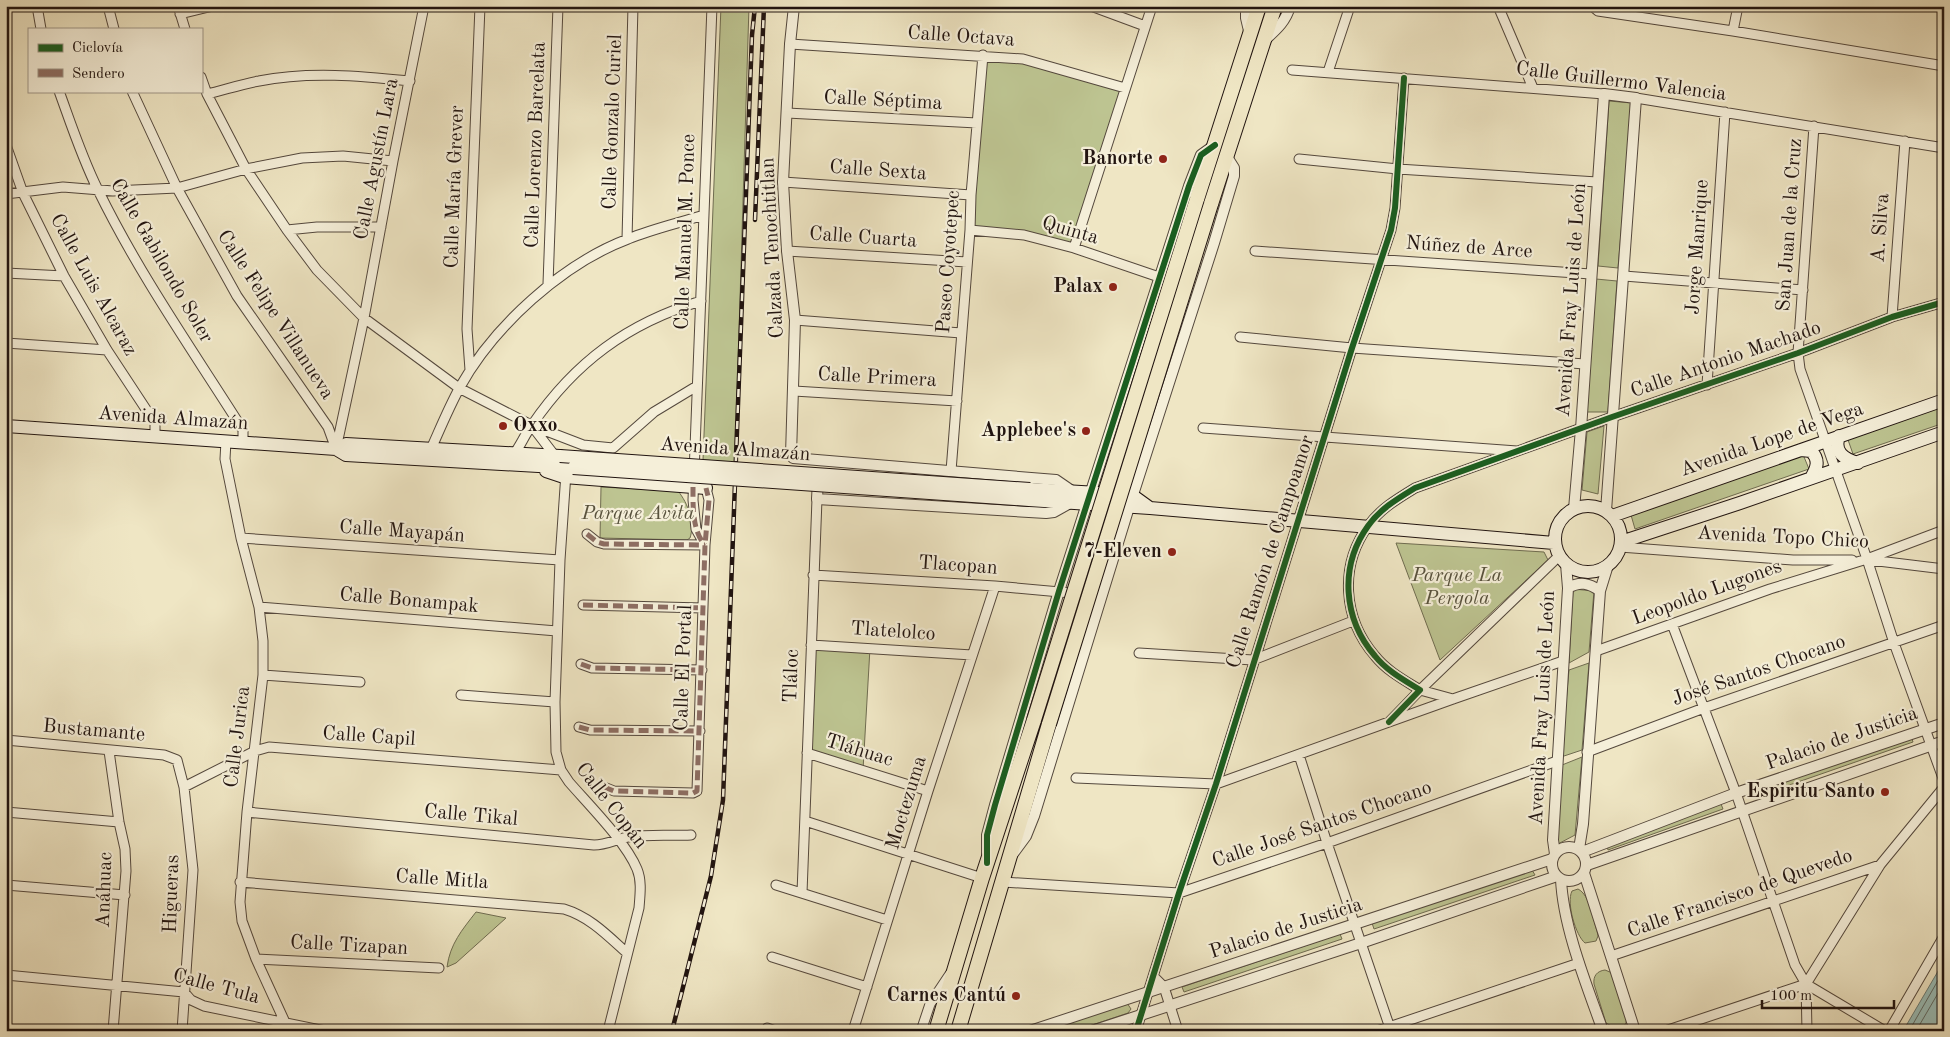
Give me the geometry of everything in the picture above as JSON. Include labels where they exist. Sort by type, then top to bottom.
[{"type":"highway","points":[[936,1031],[982,878],[1034,720],[1259,6]]},
{"type":"highway","points":[[960,1029],[1049,724],[1211,204],[1266,39],[1275,6]]},
{"type":"main road","name":"Avenida Lope de Vega","points":[[1609,513],[1801,450],[1944,400]]},
{"type":"main road","name":"Avenida Almazán","points":[[6,426],[336,449],[346,456],[532,466],[568,471],[1030,494]]},
{"type":"main road","points":[[1621,545],[1944,432]]},
{"type":"main road","points":[[1839,436],[1837,446],[1841,455],[1847,460],[1858,463]]},
{"type":"main road","name":"Avenida Almazán","points":[[336,449],[346,444],[557,456],[1130,501]]},
{"type":"main road","points":[[1801,450],[1811,451],[1816,457],[1817,466],[1811,478]]},
{"type":"main road","points":[[568,471],[700,488]]},
{"type":"main road","points":[[1130,501],[1150,508],[1554,543]]},
{"type":"main road","points":[[1590,506],[1609,513],[1621,533],[1621,545],[1616,557],[1608,566],[1594,572],[1579,571],[1562,560],[1554,543],[1558,523],[1565,514],[1574,508],[1590,506]]},
{"type":"street","points":[[36,6],[41,28]]},
{"type":"street","points":[[108,6],[114,28]]},
{"type":"street","points":[[185,28],[179,10],[213,6]]},
{"type":"street","name":"Calle Agustín Lara","points":[[336,449],[364,318],[424,6]]},
{"type":"street","name":"Calle María Grever","points":[[470,370],[467,329],[480,6]]},
{"type":"street","name":"Calle Lorenzo Barcelata","points":[[548,284],[558,6]]},
{"type":"street","name":"Calle Gonzalo Curiel","points":[[627,239],[633,6]]},
{"type":"street","name":"Calle Manuel M. Ponce","points":[[700,488],[694,460],[712,6]]},
{"type":"street","name":"Calzada Tenochtitlan","points":[[794,6],[790,44],[783,182],[787,251],[795,320],[791,455],[793,458],[819,461]]},
{"type":"street","points":[[1091,6],[1145,26]]},
{"type":"street","points":[[1074,248],[1152,6]]},
{"type":"street","points":[[1246,6],[1246,18],[1250,35]]},
{"type":"street","points":[[1266,39],[1287,18],[1290,6]]},
{"type":"street","points":[[1328,72],[1350,6]]},
{"type":"street","points":[[1498,6],[1533,88]]},
{"type":"street","points":[[1733,31],[1738,6]]},
{"type":"street","points":[[1595,9],[1944,66]]},
{"type":"street","name":"Calle Octava","points":[[790,44],[1023,59],[1125,88]]},
{"type":"street","name":"Paseo Coyotepec","points":[[951,471],[983,55]]},
{"type":"street","name":"Calle Guillermo Valencia","points":[[1292,70],[1604,94],[1944,148]]},
{"type":"street","points":[[207,94],[260,80],[284,77],[351,75],[410,81]]},
{"type":"street","name":"Calle Ramón de Campoamor","points":[[1136,1031],[1391,230],[1398,169],[1404,78]]},
{"type":"street","points":[[202,81],[246,169],[287,230],[317,270],[364,318],[459,388],[531,425],[583,445],[613,448],[654,412],[697,386]]},
{"type":"street","name":"Calle Gabilondo Soler","points":[[59,92],[74,134],[98,189],[149,284],[243,430],[243,442]]},
{"type":"street","name":"Calle Felipe Villanueva","points":[[132,92],[177,188],[236,296],[328,427],[336,449]]},
{"type":"street","name":"Avenida Fray Luis de León","points":[[1574,508],[1604,94]]},
{"type":"street","points":[[1609,513],[1612,417],[1636,98]]},
{"type":"street","name":"Jorge Manrique","points":[[1707,385],[1712,283],[1725,112]]},
{"type":"street","name":"Calle Séptima","points":[[787,114],[977,123]]},
{"type":"street","name":"San Juan de la Cruz","points":[[1814,126],[1798,353],[1800,369],[1826,441],[1834,470],[1867,559],[1894,644],[1944,781]]},
{"type":"street","name":"A. Silva","points":[[1892,317],[1905,141]]},
{"type":"street","name":"Calle Luis Alcaraz","points":[[6,145],[23,193],[64,276],[107,350],[155,424],[155,436]]},
{"type":"street","points":[[987,863],[987,835],[993,812],[1059,591],[1122,393],[1189,186],[1201,155],[1216,145]]},
{"type":"street","points":[[6,194],[62,187],[138,191],[177,188],[246,169],[302,158],[343,156],[393,161]]},
{"type":"street","points":[[1010,858],[1026,836],[1034,816],[1130,501],[1232,184],[1234,168],[1227,156]]},
{"type":"street","points":[[1299,159],[1398,169],[1597,182]]},
{"type":"street","name":"Calle Sexta","points":[[783,182],[971,196]]},
{"type":"street","points":[[431,449],[459,388],[470,370],[501,331],[548,284],[591,257],[627,239],[704,215]]},
{"type":"street","points":[[287,230],[316,227],[381,227]]},
{"type":"street","name":"Quinta","points":[[970,230],[1024,236],[1074,248],[1159,277]]},
{"type":"street","name":"Calle Cuarta","points":[[787,251],[967,262]]},
{"type":"street","name":"Núñez de Arce","points":[[1255,251],[1591,274]]},
{"type":"street","points":[[6,273],[64,276]]},
{"type":"street","points":[[1624,276],[1803,290]]},
{"type":"street","points":[[514,454],[531,425],[562,386],[596,354],[651,319],[701,301]]},
{"type":"street","name":"Calle Antonio Machado","points":[[1203,428],[1521,451],[1612,417],[1798,353],[1892,317],[1944,302]]},
{"type":"street","points":[[795,320],[961,333]]},
{"type":"street","points":[[1240,337],[1352,348],[1585,364]]},
{"type":"street","points":[[6,343],[107,350]]},
{"type":"street","name":"Calle Primera","points":[[794,391],[957,401]]},
{"type":"street","points":[[1122,393],[1161,406]]},
{"type":"street","points":[[531,425],[557,456]]},
{"type":"street","name":"Calle Jurica","points":[[226,441],[225,459],[241,538],[259,607],[263,641],[263,675],[247,812],[240,882],[240,902],[242,921],[256,959],[287,1026]]},
{"type":"street","points":[[1453,699],[1420,690],[1397,676],[1376,657],[1363,641],[1353,621],[1350,608],[1348,572],[1352,555],[1368,527],[1394,500],[1415,488],[1521,451]]},
{"type":"street","points":[[817,499],[1046,513],[1054,512],[1071,497],[1056,480],[819,461]]},
{"type":"street","name":"Tláloc","points":[[802,893],[813,575],[819,461]]},
{"type":"street","points":[[871,502],[873,466]]},
{"type":"street","name":"Calle Copán","points":[[568,471],[560,560],[555,702],[556,752],[561,770],[630,856],[638,870],[641,888],[639,908],[608,1031]]},
{"type":"street","name":"Calle El Portal","points":[[604,787],[614,791],[693,794],[696,792],[709,500],[700,488],[693,500],[696,529],[706,545]]},
{"type":"street","name":"Leopoldo Lugones","points":[[1596,651],[1778,586],[1867,559],[1944,530]]},
{"type":"street","points":[[587,534],[604,544],[706,545]]},
{"type":"street","name":"Calle Mayapán","points":[[241,538],[560,560]]},
{"type":"street","name":"Avenida Topo Chico","points":[[1621,545],[1793,560],[1867,559],[1944,569]]},
{"type":"street","points":[[1390,722],[1420,690],[1562,560]]},
{"type":"street","name":"Avenida Fray Luis de León","points":[[1554,857],[1553,840],[1557,761],[1568,588],[1562,560]]},
{"type":"street","points":[[1608,566],[1600,591],[1580,851],[1586,869],[1588,886],[1632,1028]]},
{"type":"street","name":"Tlacopan","points":[[813,575],[995,586],[1101,596]]},
{"type":"street","points":[[1568,588],[1584,584],[1600,591]]},
{"type":"street","name":"Moctezuma","points":[[853,1031],[928,790],[995,586]]},
{"type":"street","points":[[583,605],[704,608]]},
{"type":"street","name":"Calle Bonampak","points":[[259,607],[557,631]]},
{"type":"street","points":[[1139,653],[1253,660],[1353,621]]},
{"type":"street","points":[[1672,624],[1743,811],[1795,965],[1806,984],[1807,1031]]},
{"type":"street","name":"José Santos Chocano","points":[[1587,752],[1704,708],[1894,644],[1944,625]]},
{"type":"street","name":"Tlatelolco","points":[[811,644],[972,655]]},
{"type":"street","points":[[1076,778],[1216,784],[1563,661]]},
{"type":"street","points":[[581,664],[592,668],[702,670]]},
{"type":"street","points":[[263,675],[360,682]]},
{"type":"street","points":[[462,695],[555,702]]},
{"type":"street","name":"Palacio de Justicia","points":[[1580,851],[1736,793],[1944,723]]},
{"type":"street","points":[[579,727],[590,730],[700,731]]},
{"type":"street","name":"Bustamante","points":[[6,740],[164,755],[177,760]]},
{"type":"street","name":"Palacio de Justicia","points":[[1586,869],[1743,811],[1944,741]]},
{"type":"street","name":"Calle Capil","points":[[184,787],[255,751],[269,747],[561,770]]},
{"type":"street","name":"Anáhuac","points":[[109,751],[119,822],[125,849],[125,895],[113,1031]]},
{"type":"street","name":"Tláhuac","points":[[807,753],[928,790]]},
{"type":"street","points":[[1300,755],[1327,843],[1390,1029]]},
{"type":"street","name":"Higueras","points":[[177,760],[184,787],[193,870],[182,1031]]},
{"type":"street","name":"Calle José Santos Chocano","points":[[1003,882],[1179,893],[1327,843],[1557,761]]},
{"type":"street","points":[[1665,1031],[1806,984],[1880,865],[1944,787]]},
{"type":"street","points":[[6,812],[119,822]]},
{"type":"street","name":"Calle Tikal","points":[[247,812],[594,845],[609,844],[635,836],[691,836]]},
{"type":"street","points":[[805,821],[982,878]]},
{"type":"street","points":[[1580,851],[1569,846],[1558,850],[1554,857],[1552,868],[1559,878],[1579,963],[1603,1031]]},
{"type":"street","name":"Palacio de Justicia","points":[[1030,1031],[1355,925],[1554,857]]},
{"type":"street","name":"Calle Francisco de Quevedo","points":[[1611,956],[1880,865]]},
{"type":"street","points":[[1559,878],[1566,881],[1576,880],[1586,869]]},
{"type":"street","name":"Palacio de Justicia","points":[[1092,1031],[1559,878]]},
{"type":"street","name":"Calle Mitla","points":[[240,882],[564,909],[590,920],[627,953]]},
{"type":"street","points":[[1562,896],[1569,886],[1578,883],[1588,886]]},
{"type":"street","points":[[6,885],[125,895]]},
{"type":"street","points":[[776,886],[887,920]]},
{"type":"street","points":[[1889,1031],[1944,936]]},
{"type":"street","points":[[772,957],[867,987]]},
{"type":"street","name":"Calle Tizapan","points":[[256,959],[439,968]]},
{"type":"street","points":[[1377,1031],[1390,1029],[1579,963]]},
{"type":"street","points":[[921,1031],[936,992],[955,968]]},
{"type":"street","name":"Calle Tula","points":[[6,975],[184,992],[191,1000],[204,1006],[287,1026],[325,1031]]},
{"type":"street","points":[[1154,977],[1164,987],[1178,1031]]},
{"type":"street","points":[[1806,984],[1885,1031]]},
{"type":"green space","points":[[721,6],[749,6],[735,462],[703,460]]},
{"type":"green space","points":[[983,55],[1004,57],[1125,88],[1074,248],[1024,235],[970,230]]},
{"type":"green space","points":[[1609,101],[1632,103],[1618,268],[1598,266]]},
{"type":"green space","points":[[1596,279],[1617,281],[1608,412],[1587,412]]},
{"type":"green space","points":[[1944,402],[1944,423],[1853,454],[1847,437]]},
{"type":"green space","points":[[1604,426],[1598,494],[1582,490],[1587,432]]},
{"type":"green space","points":[[1802,452],[1809,469],[1635,529],[1631,515]]},
{"type":"green space","name":"Parque Avita","points":[[601,487],[678,491],[690,513],[692,526],[690,538],[687,540],[600,538]]},
{"type":"green space","name":"Parque La Pergola","points":[[1396,543],[1544,552],[1548,560],[1440,660]]},
{"type":"green space","points":[[1573,589],[1594,591],[1589,652],[1569,663]]},
{"type":"green space","points":[[811,645],[870,648],[863,770],[807,753]]},
{"type":"green space","points":[[1589,663],[1582,750],[1561,757],[1569,670]]},
{"type":"green space","points":[[1911,736],[1913,742],[1755,797],[1753,793]]},
{"type":"green space","points":[[1582,757],[1575,835],[1556,845],[1562,765]]},
{"type":"green space","points":[[1721,804],[1723,809],[1608,850],[1607,845]]},
{"type":"green space","points":[[1532,870],[1535,875],[1374,929],[1372,923]]},
{"type":"green space","points":[[1578,889],[1585,896],[1590,908],[1598,936],[1596,941],[1585,943],[1575,927],[1570,896],[1572,891]]},
{"type":"green space","points":[[476,912],[506,918],[456,963],[447,967],[454,944],[461,931]]},
{"type":"green space","points":[[1340,934],[1342,939],[1184,992],[1182,987]]},
{"type":"green space","points":[[1605,970],[1614,976],[1626,1013],[1626,1023],[1617,1029],[1606,1023],[1594,984],[1596,974]]},
{"type":"green space","points":[[1127,1003],[1131,1009],[1128,1013],[1074,1031],[1047,1031]]},
{"type":"water","points":[[1944,961],[1944,1022],[1939,1031],[1903,1031]]},
{"type":"railway","points":[[672,1031],[711,876],[723,800],[752,35],[755,6]]},
{"type":"railway","points":[[755,220],[764,6]]},
{"type":"marked path","points":[[693,487],[695,525],[705,545]]},
{"type":"marked path","points":[[604,787],[614,791],[693,793],[697,791],[705,545],[709,500],[706,488]]},
{"type":"marked path","points":[[587,534],[597,542],[604,544],[705,545]]},
{"type":"marked path","points":[[583,605],[703,608]]},
{"type":"marked path","points":[[581,664],[592,668],[702,670]]},
{"type":"marked path","points":[[579,727],[590,730],[700,731]]},
{"type":"cycle path","points":[[1136,1031],[1391,230],[1395,208],[1404,78]]},
{"type":"cycle path","points":[[987,863],[987,835],[1059,591],[1189,186],[1201,155],[1215,145]]},
{"type":"cycle path","points":[[1389,722],[1420,690],[1385,666],[1364,641],[1356,626],[1349,592],[1352,558],[1359,542],[1368,526],[1389,505],[1415,488],[1798,353],[1892,317],[1944,302]]},
{"type":"place","name":"Banorte","points":[[1163,159]]},
{"type":"place","name":"Palax","points":[[1113,287]]},
{"type":"place","name":"Oxxo","points":[[503,426]]},
{"type":"place","name":"Applebee's","points":[[1086,431]]},
{"type":"place","name":"7-Eleven","points":[[1172,552]]},
{"type":"place","name":"Espiritu Santo","points":[[1885,792]]},
{"type":"place","name":"Carnes Cantú","points":[[1016,996]]}]
